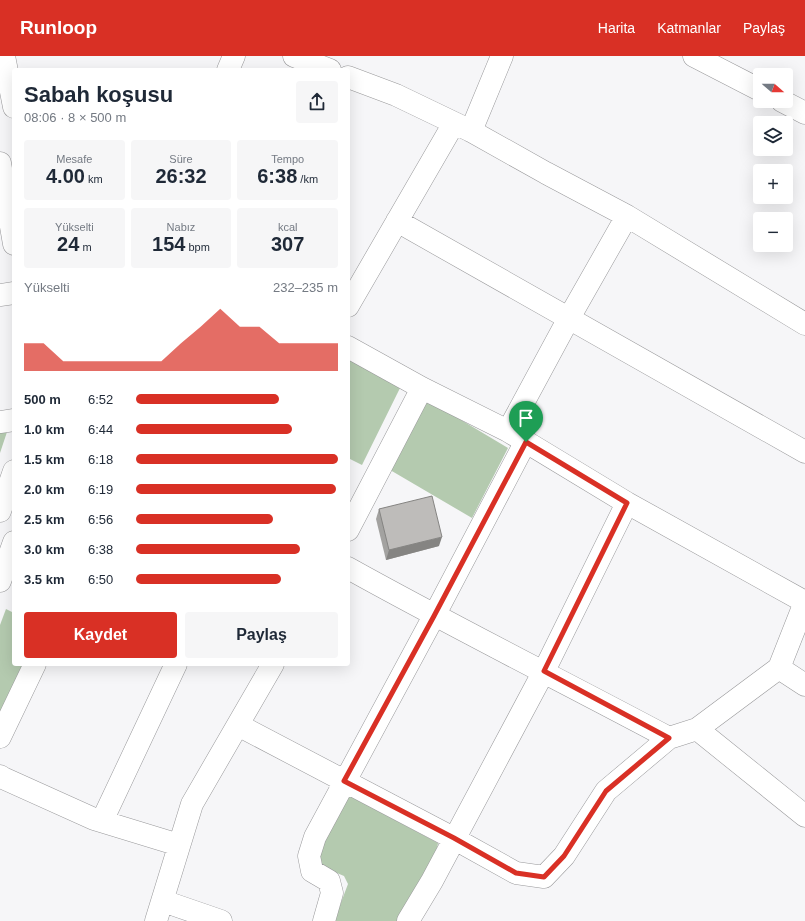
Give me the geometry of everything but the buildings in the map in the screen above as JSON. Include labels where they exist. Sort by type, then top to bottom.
[{"type":"street","points":[[4,56],[12,97]]},
{"type":"street","points":[[229,68],[234,56]]},
{"type":"street","points":[[294,56],[325,68]]},
{"type":"street","points":[[350,303],[397,221],[463,128],[502,56]]},
{"type":"street","points":[[694,56],[753,86]]},
{"type":"street","points":[[350,78],[396,95],[463,128],[546,174],[627,216],[805,324]]},
{"type":"street","points":[[793,107],[805,113]]},
{"type":"street","points":[[4,168],[12,229]]},
{"type":"street","points":[[324,921],[332,894],[329,881],[312,871],[309,856],[315,837],[434,616],[517,436],[569,318],[627,216]]},
{"type":"street","points":[[397,221],[805,452]]},
{"type":"street","points":[[0,295],[12,293]]},
{"type":"street","points":[[238,725],[454,838],[516,873],[544,877],[564,856],[606,791],[669,738],[697,729],[779,668],[805,602],[627,503],[517,436],[422,388],[350,348]]},
{"type":"street","points":[[350,526],[422,388]]},
{"type":"street","points":[[0,422],[12,420]]},
{"type":"street","points":[[0,511],[12,476]]},
{"type":"street","points":[[408,921],[432,881],[544,671],[627,503]]},
{"type":"street","points":[[0,581],[12,548]]},
{"type":"street","points":[[350,569],[434,616],[544,671],[669,738]]},
{"type":"street","points":[[0,737],[34,666]]},
{"type":"street","points":[[102,821],[175,666]]},
{"type":"street","points":[[156,921],[192,804],[272,666]]},
{"type":"street","points":[[779,668],[805,685]]},
{"type":"street","points":[[697,729],[805,816]]},
{"type":"street","points":[[0,776],[102,821],[179,845]]},
{"type":"street","points":[[163,901],[221,921]]},
{"type":"green space","points":[[350,359],[401,386],[362,465],[350,459]]},
{"type":"green space","points":[[426,399],[508,448],[472,518],[385,467]]},
{"type":"green space","points":[[9,426],[0,453],[0,427]]},
{"type":"green space","points":[[6,609],[12,612],[12,666],[25,666],[0,717],[0,625]]},
{"type":"green space","points":[[348,795],[438,843],[436,855],[397,921],[334,921],[348,884],[344,876],[318,865],[317,857]]},
{"type":"route","points":[[526,442],[627,503],[544,671],[669,738],[606,791],[564,856],[544,877],[516,873],[454,838],[344,781],[434,616],[526,442]]}]
